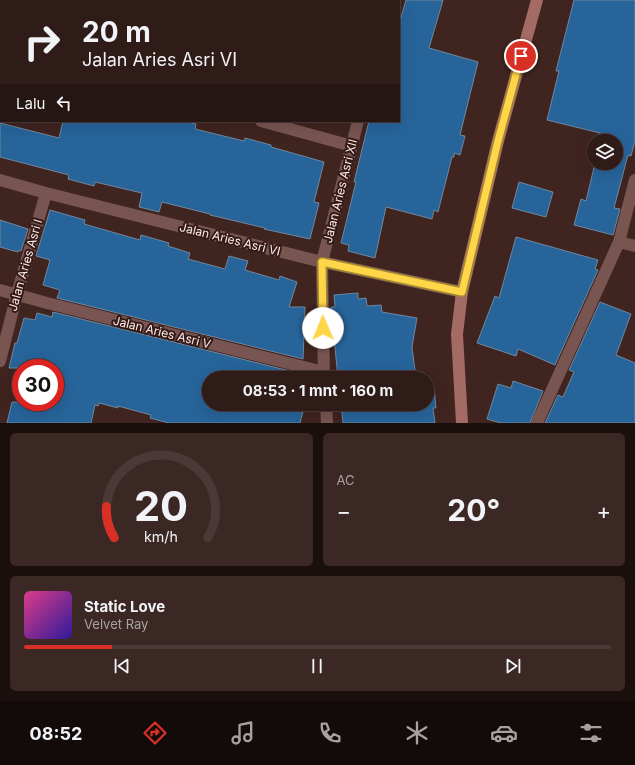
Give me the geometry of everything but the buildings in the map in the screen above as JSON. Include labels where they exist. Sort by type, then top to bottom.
[{"type":"street","points":[[462,423],[457,334],[462,292],[498,141],[537,0]]},
{"type":"street","points":[[265,122],[352,146]]},
{"type":"street","name":"Jalan Aries Asri XII","points":[[322,262],[358,122]]},
{"type":"street","name":"Jalan Aries Asri VI","points":[[0,180],[46,193],[322,262],[462,292]]},
{"type":"street","points":[[538,423],[619,242],[635,180]]},
{"type":"street","name":"Jalan Aries Asri I","points":[[0,361],[17,294],[46,193]]},
{"type":"street","points":[[619,242],[635,246]]},
{"type":"street","points":[[322,262],[324,371]]},
{"type":"street","name":"Jalan Aries Asri V","points":[[0,290],[309,371]]},
{"type":"street","points":[[326,411],[327,423]]},
{"type":"route","points":[[323,328],[322,262],[462,292],[498,141],[521,56]]}]
